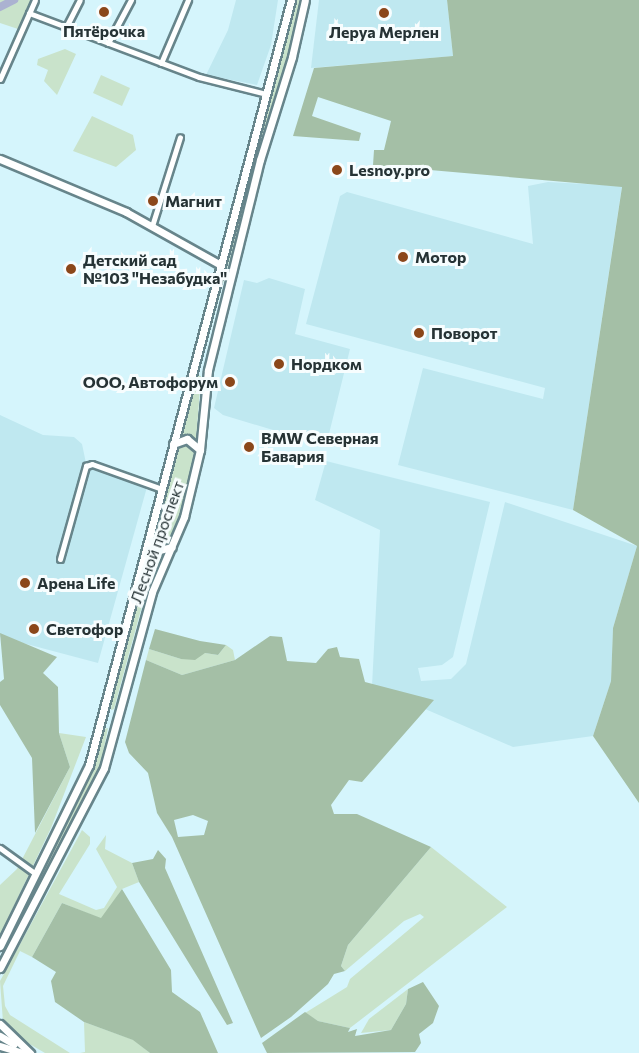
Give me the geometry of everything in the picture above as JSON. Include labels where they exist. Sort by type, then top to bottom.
[{"type":"main road","name":"Лесной проспект","points":[[0,946],[33,872],[77,792],[100,724],[150,539],[219,264],[291,0]]},
{"type":"main road","name":"Лесной проспект","points":[[0,968],[90,798],[114,728],[152,592],[190,499],[201,450],[208,370],[248,206],[306,0]]},
{"type":"main road","points":[[0,159],[152,226],[219,264]]},
{"type":"main road","points":[[236,203],[244,201],[248,206]]},
{"type":"main road","points":[[193,367],[208,370]]},
{"type":"main road","points":[[174,444],[187,440],[201,450]]},
{"type":"main road","points":[[150,539],[159,549],[172,547]]},
{"type":"main road","points":[[104,709],[118,713]]},
{"type":"main road","points":[[100,724],[114,728]]},
{"type":"main road","points":[[0,1024],[30,1053]]},
{"type":"main road","points":[[0,1036],[30,1053]]},
{"type":"main road","points":[[0,1046],[23,1053]]},
{"type":"street","points":[[0,79],[35,0]]},
{"type":"street","points":[[66,27],[80,0]]},
{"type":"street","points":[[108,43],[131,0]]},
{"type":"street","points":[[161,63],[188,0]]},
{"type":"street","points":[[29,13],[199,77],[266,94]]},
{"type":"street","points":[[152,226],[180,137]]},
{"type":"street","points":[[60,559],[82,474],[92,464],[162,489]]},
{"type":"street","points":[[0,848],[33,872]]},
{"type":"shaded area","points":[[236,0],[278,0],[271,45],[257,85],[206,75],[228,30]]},
{"type":"shaded area","points":[[319,0],[447,0],[453,56],[311,68]]},
{"type":"shaded area","points":[[548,182],[622,186],[573,510],[398,465],[423,368],[543,399],[545,388],[306,324],[340,196],[347,192],[533,244],[528,186]]},
{"type":"shaded area","points":[[269,278],[305,289],[295,334],[350,349],[326,446],[223,415],[214,408],[244,280],[257,283]]},
{"type":"shaded area","points":[[0,415],[43,435],[74,437],[82,444],[87,468],[147,487],[98,663],[0,637]]},
{"type":"shaded area","points":[[326,461],[490,502],[453,657],[442,665],[418,668],[421,681],[451,679],[466,664],[505,502],[637,546],[613,628],[611,681],[593,736],[513,747],[372,686],[380,530],[315,500]]},
{"type":"green space","points":[[0,0],[32,0],[18,29],[0,23]]},
{"type":"green space","points":[[296,0],[302,0],[291,46],[260,143],[246,200],[241,198]]},
{"type":"green space","points":[[447,0],[639,0],[639,803],[593,736],[611,681],[613,628],[637,546],[573,510],[622,187],[373,165],[374,150],[384,150],[391,121],[318,97],[312,116],[361,133],[359,141],[293,136],[314,68],[453,56]]},
{"type":"green space","points":[[65,49],[76,54],[57,95],[44,81],[48,70],[37,65],[38,59]]},
{"type":"green space","points":[[101,75],[130,88],[122,106],[93,93]]},
{"type":"green space","points":[[92,116],[133,135],[136,150],[116,167],[73,151]]},
{"type":"green space","points":[[241,205],[243,210],[201,365],[198,362],[226,251]]},
{"type":"green space","points":[[196,375],[201,376],[196,441],[180,436]]},
{"type":"green space","points":[[182,443],[192,447],[194,453],[185,501],[173,540],[162,545],[155,536],[175,451]]},
{"type":"green space","points":[[150,549],[165,553],[145,595],[114,709],[111,710],[114,680]]},
{"type":"green space","points":[[155,629],[200,641],[226,645],[218,655],[205,653],[195,660],[181,659],[149,649]]},
{"type":"green space","points":[[0,633],[57,657],[43,673],[58,687],[59,733],[70,767],[35,833],[32,758],[0,705],[0,682],[4,679]]},
{"type":"green space","points":[[270,636],[282,637],[287,661],[316,663],[328,649],[337,647],[340,657],[359,659],[365,682],[434,700],[362,782],[349,780],[331,805],[334,814],[357,814],[431,847],[348,945],[341,966],[345,971],[334,974],[328,984],[291,1017],[261,1038],[172,837],[157,813],[148,773],[129,753],[125,742],[146,660],[182,675],[235,660]],"holes":[[[193,815],[208,821],[204,835],[178,837],[174,820]]]},
{"type":"green space","points":[[226,645],[233,650],[235,660],[182,675],[146,660],[149,649],[181,659],[205,653],[218,655]]},
{"type":"green space","points":[[108,728],[102,758],[89,793],[0,959],[73,811],[104,729]]},
{"type":"green space","points":[[59,733],[86,737],[51,828],[0,935],[0,885],[17,869],[70,767]]},
{"type":"green space","points":[[82,830],[90,837],[90,844],[59,894],[96,910],[104,908],[117,887],[96,849],[106,835],[105,849],[132,863],[139,882],[122,889],[102,919],[62,903],[32,957],[20,951],[3,986],[5,1006],[10,1015],[70,1053],[45,1053],[14,1035],[3,1022],[0,981]]},
{"type":"green space","points":[[431,847],[507,907],[350,1028],[318,1021],[305,1013],[347,987],[350,979],[424,917],[420,914],[404,921],[345,971],[341,966],[348,945]]},
{"type":"green space","points":[[158,850],[166,859],[165,868],[233,1023],[227,1025],[139,882],[132,863],[153,859]]},
{"type":"green space","points":[[122,889],[171,970],[172,992],[200,1012],[218,1053],[150,1053],[133,1040],[84,1022],[55,1002],[51,981],[56,972],[32,957],[62,903],[101,918]]},
{"type":"green space","points":[[423,982],[439,1006],[433,1023],[419,1034],[421,1043],[415,1052],[267,1053],[262,1043],[305,1012],[318,1021],[350,1028],[348,1032],[357,1029],[355,1036],[391,1030],[406,1004],[408,989]]},
{"type":"green space","points":[[408,989],[406,1004],[391,1030],[361,1033],[369,1019]]},
{"type":"green space","points":[[84,1022],[134,1040],[150,1053],[80,1053],[85,1052]]},
{"type":"waterway","points":[[0,7],[14,0]]},
{"type":"place","name":"Пятёрочка","points":[[104,12]]},
{"type":"place","name":"Леруа Мерлен","points":[[384,13]]},
{"type":"place","name":"Lesnoy.pro","points":[[337,170]]},
{"type":"place","name":"Магнит","points":[[153,201]]},
{"type":"place","name":"Мотор","points":[[403,257]]},
{"type":"place","name":"Детский сад №103 \"Незабудка\"","points":[[71,269]]},
{"type":"place","name":"Поворот","points":[[419,333]]},
{"type":"place","name":"Нордком","points":[[279,364]]},
{"type":"place","name":"ООО, Автофорум","points":[[230,382]]},
{"type":"place","name":"BMW Северная Бавария","points":[[249,447]]},
{"type":"place","name":"Арена Life","points":[[25,583]]},
{"type":"place","name":"Светофор","points":[[34,629]]}]
